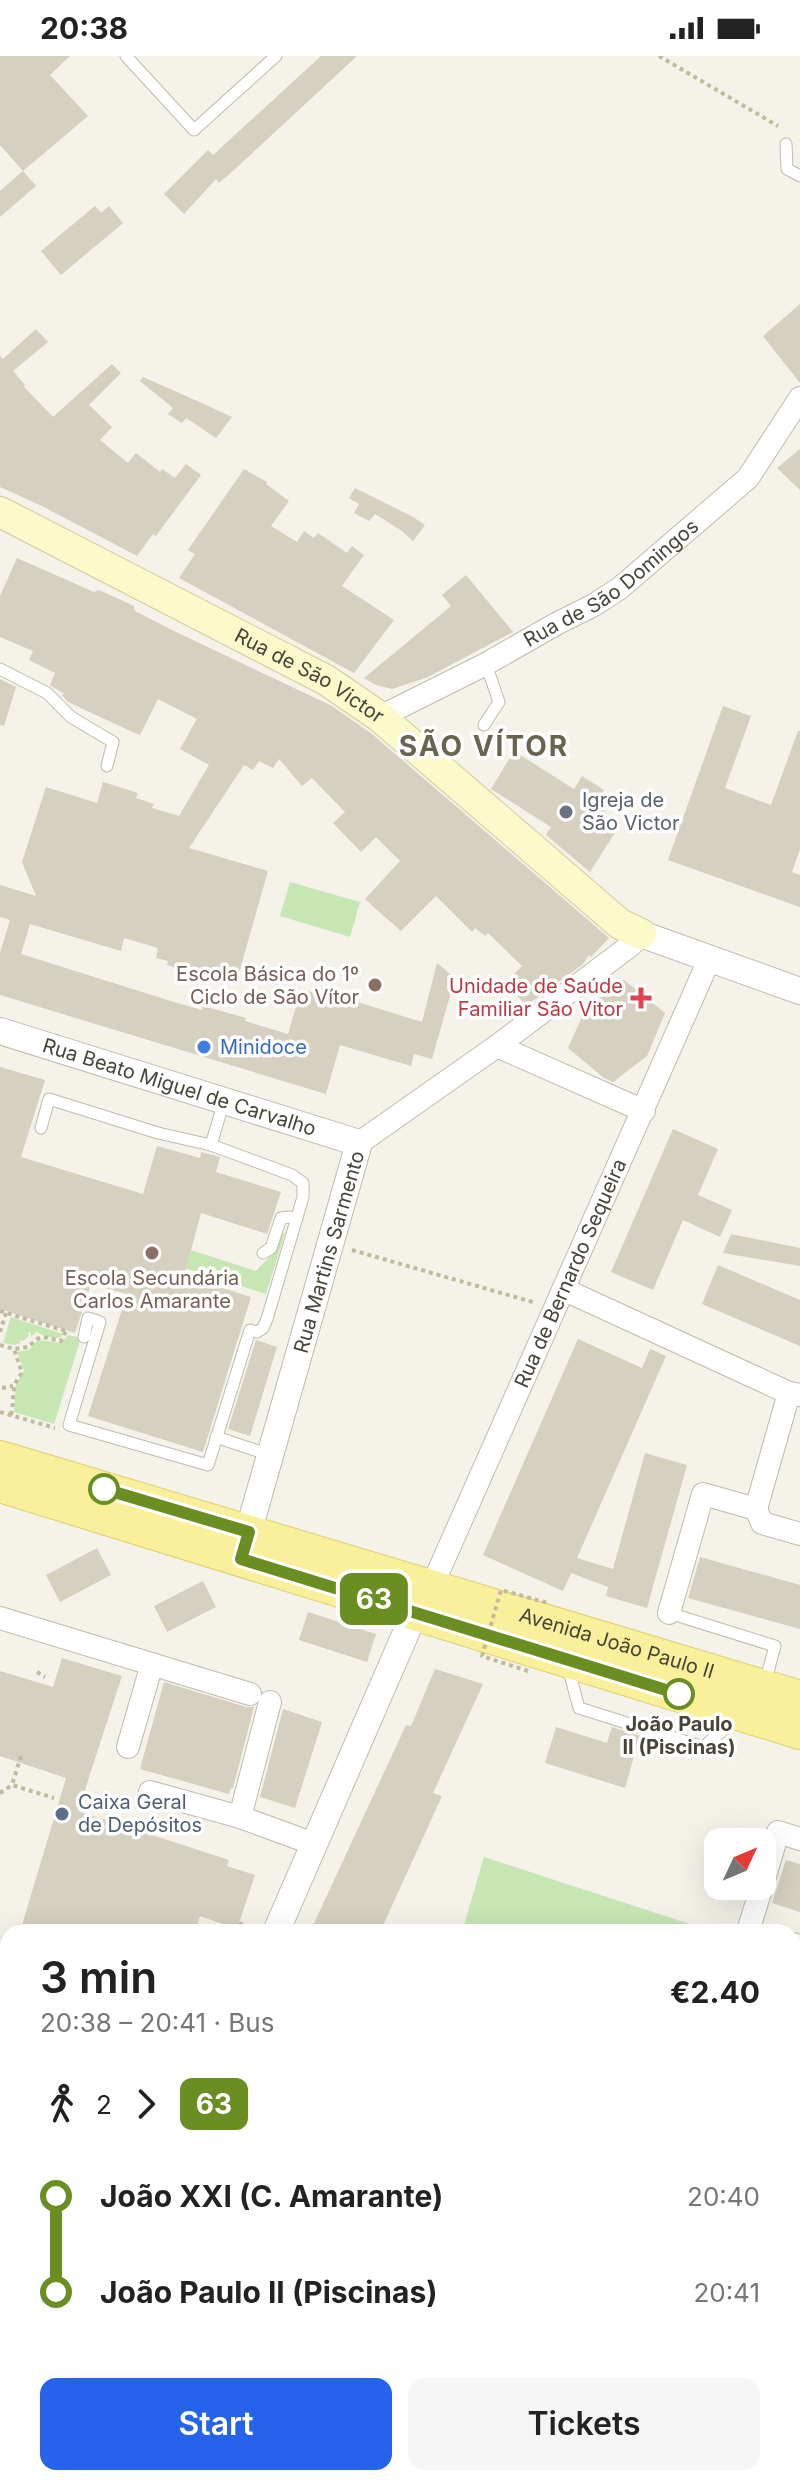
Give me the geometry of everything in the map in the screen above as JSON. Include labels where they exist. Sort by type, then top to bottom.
[{"type":"main road","name":"Rua de São Victor","points":[[0,512],[326,680],[380,717],[620,924],[641,934]]},
{"type":"main road","points":[[0,1458],[245,1546]]},
{"type":"main road","points":[[0,1485],[245,1546],[424,1599]]},
{"type":"main road","name":"Avenida João Paulo II","points":[[424,1599],[566,1658],[800,1732]]},
{"type":"main road","name":"Avenida João Paulo II","points":[[424,1599],[800,1698]]},
{"type":"street","name":"Rua de São Domingos","points":[[380,717],[486,664],[620,588],[748,478],[800,398]]},
{"type":"street","name":"Rua de São Victor","points":[[641,934],[800,991]]},
{"type":"street","name":"Rua Martins Sarmento","points":[[245,1546],[359,1143],[497,1046],[631,945],[641,934]]},
{"type":"street","name":"Rua de Bernardo Sequeira","points":[[279,1924],[565,1290],[709,960]]},
{"type":"street","name":"Rua Beato Miguel de Carvalho","points":[[0,1031],[359,1143]]},
{"type":"street","points":[[497,1046],[644,1111]]},
{"type":"street","points":[[565,1290],[795,1394],[756,1509],[762,1523],[800,1534]]},
{"type":"street","points":[[669,1613],[703,1494],[756,1509]]},
{"type":"street","points":[[0,1618],[260,1698],[240,1817]]},
{"type":"street","points":[[128,1747],[152,1664]]},
{"type":"street","points":[[150,1792],[240,1817],[314,1844]]},
{"type":"street","points":[[776,1839],[778,1832],[800,1839]]},
{"type":"street","points":[[750,1924],[758,1900]]},
{"type":"lane","points":[[126,56],[194,130],[276,56]]},
{"type":"lane","points":[[786,144],[787,169],[800,176]]},
{"type":"lane","points":[[484,725],[499,702],[486,664]]},
{"type":"lane","points":[[0,669],[47,693],[71,717],[113,742],[107,766]]},
{"type":"lane","points":[[41,1128],[49,1099],[158,1133],[211,1145],[292,1175],[303,1183],[303,1197],[267,1319],[257,1332],[250,1330],[208,1465],[69,1425],[100,1322],[88,1318],[84,1337]]},
{"type":"lane","points":[[211,1145],[224,1101]]},
{"type":"lane","points":[[263,1253],[271,1248],[281,1218],[297,1219]]},
{"type":"lane","points":[[216,1437],[271,1455]]},
{"type":"lane","points":[[669,1613],[775,1646],[764,1687]]},
{"type":"path","points":[[659,56],[778,126]]},
{"type":"path","points":[[330,1244],[535,1303]]},
{"type":"path","points":[[0,1332],[3,1312],[84,1337]]},
{"type":"path","points":[[0,1345],[14,1349],[28,1347],[43,1337],[61,1341],[66,1331]]},
{"type":"path","points":[[11,1415],[13,1386],[22,1373],[14,1349]]},
{"type":"path","points":[[2,1388],[13,1386]]},
{"type":"path","points":[[0,1412],[57,1429]]},
{"type":"path","points":[[528,1671],[482,1656],[485,1643],[501,1590],[548,1603]]},
{"type":"path","points":[[37,1672],[45,1677]]},
{"type":"path","points":[[0,1793],[12,1785],[21,1756]]},
{"type":"path","points":[[12,1785],[54,1798]]},
{"type":"green space","points":[[290,882],[360,902],[350,937],[280,916]]},
{"type":"green space","points":[[285,1233],[266,1294],[138,1253],[144,1235],[256,1271],[271,1255],[280,1235]]},
{"type":"green space","points":[[11,1317],[63,1334],[55,1338],[36,1331],[31,1336],[28,1333],[29,1336],[23,1341],[19,1340],[21,1343],[3,1343]]},
{"type":"green space","points":[[68,1335],[81,1338],[54,1424],[14,1412],[16,1384],[24,1370],[17,1352],[29,1350],[38,1340],[61,1343]]},
{"type":"green space","points":[[484,1857],[690,1924],[464,1924]]},
{"type":"building","points":[[0,56],[70,56],[50,75],[88,116],[23,171],[0,145]]},
{"type":"building","points":[[321,56],[357,56],[234,170],[219,183],[216,179],[184,214],[164,194],[208,150],[213,155]]},
{"type":"building","points":[[23,171],[36,186],[0,217],[0,191]]},
{"type":"building","points":[[95,206],[101,213],[109,206],[123,223],[61,275],[41,251]]},
{"type":"building","points":[[800,304],[800,383],[763,336]]},
{"type":"building","points":[[36,329],[48,342],[13,371],[53,417],[112,364],[121,373],[89,405],[112,427],[100,440],[128,463],[136,453],[160,472],[162,469],[175,478],[186,464],[201,475],[156,536],[153,534],[137,556],[0,487],[0,356],[3,359]]},
{"type":"building","points":[[143,377],[232,417],[216,438],[186,418],[182,423],[168,414],[173,408],[140,381]]},
{"type":"building","points":[[800,449],[800,490],[777,468]]},
{"type":"building","points":[[244,469],[267,482],[289,501],[271,526],[297,542],[304,531],[314,538],[318,533],[347,553],[352,546],[364,555],[342,586],[394,620],[354,673],[179,578],[195,554],[188,550]]},
{"type":"building","points":[[355,488],[425,525],[413,541],[375,514],[369,521],[354,513],[359,504],[349,498]]},
{"type":"building","points":[[17,558],[134,606],[135,611],[174,631],[332,706],[372,734],[609,938],[583,964],[526,1006],[517,995],[522,991],[511,977],[522,966],[488,933],[485,936],[475,928],[472,932],[436,896],[401,931],[365,899],[400,861],[376,837],[361,852],[333,823],[345,812],[312,778],[302,786],[279,759],[273,768],[259,761],[253,770],[244,765],[189,848],[268,871],[237,980],[184,965],[182,970],[167,965],[168,961],[156,958],[158,948],[124,938],[121,951],[30,924],[21,954],[202,1010],[203,1006],[246,1018],[245,1021],[288,1034],[298,1000],[305,1002],[308,991],[337,1000],[338,996],[422,1022],[437,963],[455,978],[432,1059],[414,1054],[411,1066],[340,1045],[326,1094],[0,995],[0,953],[10,920],[0,917],[0,885],[36,896],[22,862],[46,787],[97,803],[103,782],[138,793],[136,798],[154,804],[152,808],[179,816],[209,765],[180,749],[197,719],[158,699],[140,735],[68,702],[64,694],[50,685],[55,673],[29,660],[33,651],[0,637],[0,596]]},
{"type":"building","points":[[466,575],[513,632],[428,677],[392,689],[364,678],[451,606],[442,595]]},
{"type":"building","points":[[0,679],[16,687],[4,726],[0,725]]},
{"type":"building","points":[[723,706],[751,716],[725,788],[771,805],[800,731],[800,849],[792,872],[800,875],[800,907],[668,860]]},
{"type":"building","name":"Igreja de São Victor","points":[[514,751],[574,789],[582,776],[604,790],[596,804],[606,810],[603,814],[614,821],[610,827],[616,831],[590,872],[546,835],[551,827],[491,789]]},
{"type":"building","points":[[624,980],[665,1013],[647,1056],[613,1082],[568,1048],[585,1010]]},
{"type":"building","points":[[0,1067],[45,1080],[21,1157],[143,1194],[157,1146],[200,1158],[201,1152],[220,1157],[216,1172],[281,1192],[267,1234],[201,1213],[184,1276],[251,1297],[203,1452],[88,1416],[127,1294],[91,1284],[75,1333],[0,1309]]},
{"type":"building","points":[[673,1129],[718,1149],[698,1195],[732,1210],[720,1237],[683,1220],[653,1290],[611,1272]]},
{"type":"building","points":[[731,1234],[800,1248],[800,1266],[723,1253]]},
{"type":"building","points":[[718,1265],[800,1300],[800,1346],[702,1304]]},
{"type":"building","points":[[578,1339],[642,1368],[650,1349],[666,1356],[577,1558],[613,1569],[645,1453],[687,1465],[647,1608],[606,1596],[608,1587],[571,1573],[563,1591],[483,1555]]},
{"type":"building","points":[[256,1340],[277,1347],[250,1436],[228,1429]]},
{"type":"building","points":[[97,1548],[111,1575],[60,1602],[46,1575]]},
{"type":"building","points":[[700,1557],[800,1585],[800,1629],[688,1598]]},
{"type":"building","points":[[203,1581],[216,1607],[167,1632],[154,1606]]},
{"type":"building","points":[[308,1612],[376,1634],[367,1662],[299,1640]]},
{"type":"building","points":[[62,1658],[122,1676],[78,1811],[229,1860],[227,1866],[255,1875],[239,1924],[223,1924],[200,1916],[198,1924],[22,1924],[66,1778],[0,1756],[0,1671],[53,1687]]},
{"type":"building","points":[[435,1669],[483,1684],[433,1793],[442,1796],[384,1924],[314,1924],[406,1725],[411,1726]]},
{"type":"building","points":[[164,1682],[254,1707],[229,1794],[140,1769]]},
{"type":"building","points":[[283,1709],[322,1722],[295,1808],[260,1797]]},
{"type":"building","points":[[556,1727],[607,1743],[612,1727],[685,1750],[683,1757],[638,1743],[625,1788],[545,1763]]},
{"type":"building","points":[[786,1860],[800,1864],[800,1912],[772,1903],[776,1900]]},
{"type":"bus line","name":"63","points":[[104,1489],[249,1532],[241,1559],[679,1694]]},
{"type":"place","name":"Igreja de São Victor","points":[[566,812]]},
{"type":"place","name":"Escola Básica do 1º Ciclo de São Vítor","points":[[375,985]]},
{"type":"place","name":"Unidade de Saúde Familiar São Vitor","points":[[641,998]]},
{"type":"place","name":"Minidoce","points":[[204,1047]]},
{"type":"place","name":"Escola Secundária Carlos Amarante","points":[[152,1253]]},
{"type":"place","name":"João Paulo II (Piscinas)","points":[[679,1694]]},
{"type":"place","name":"Caixa Geral de Depósitos","points":[[62,1814]]},
{"type":"district","name":"SÃO VÍTOR","points":[[484,746]]}]
